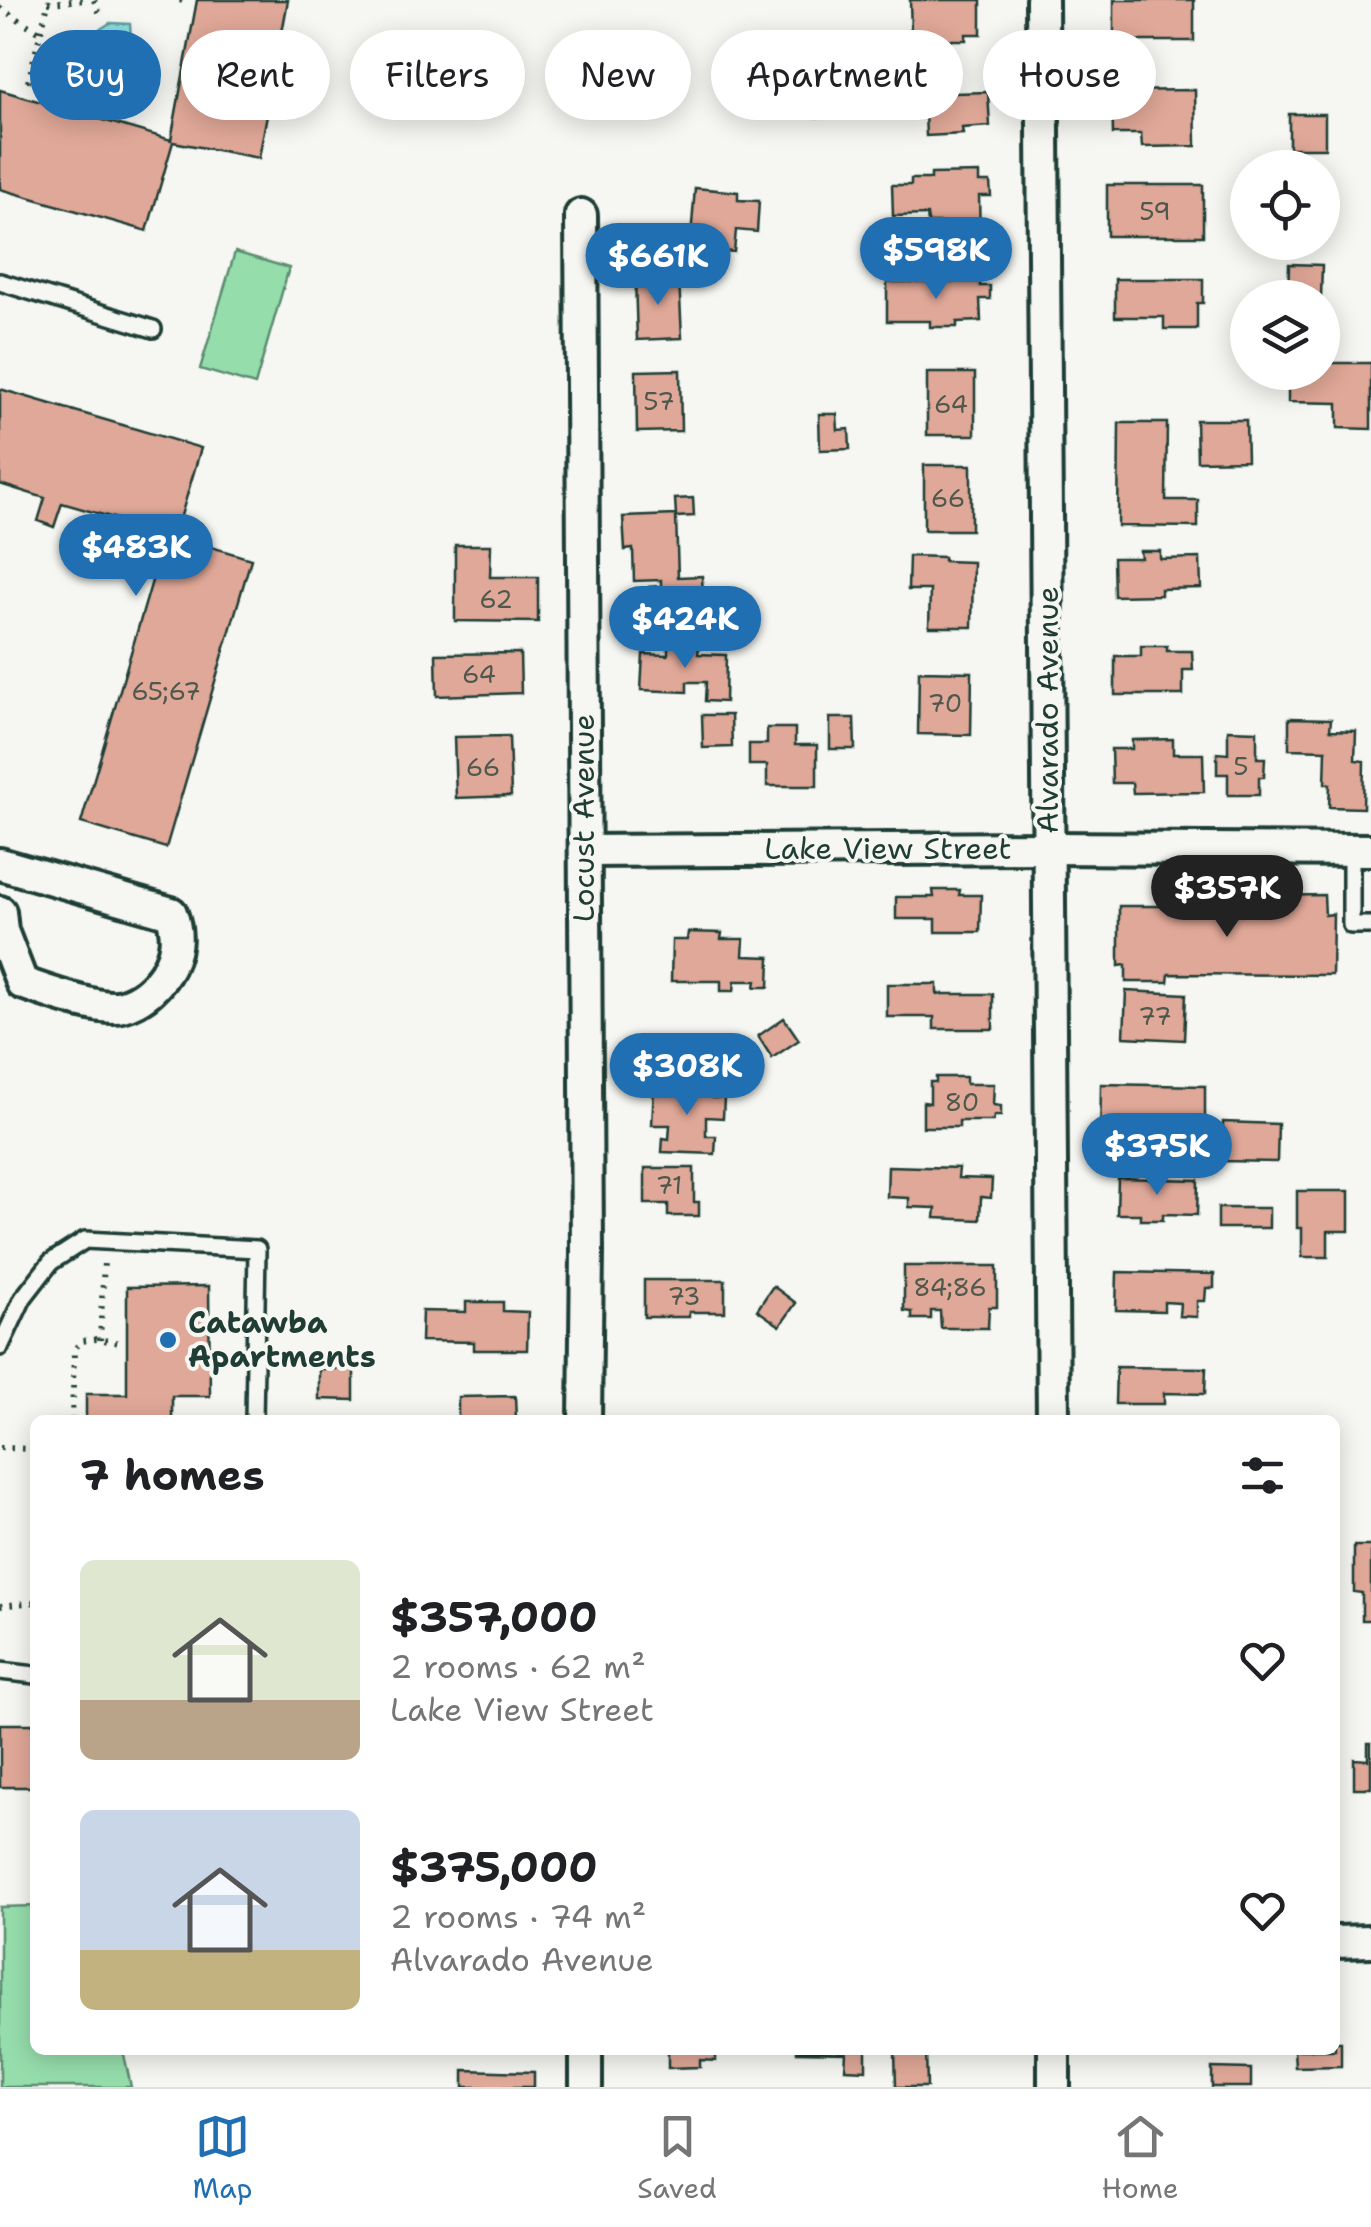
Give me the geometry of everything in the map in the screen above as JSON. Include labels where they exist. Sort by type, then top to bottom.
[{"type":"street","name":"Alvarado Avenue","points":[[1042,0],[1053,1415]]},
{"type":"street","name":"Locust Avenue","points":[[582,215],[585,1415]]},
{"type":"street","name":"Lake View Street","points":[[585,851],[1361,850]]},
{"type":"street","points":[[0,864],[171,912],[177,930],[174,958],[154,989],[119,1008],[68,1000],[22,983],[2,931],[0,912]]},
{"type":"street","points":[[1340,1942],[1371,1941]]},
{"type":"street","points":[[586,2055],[586,2087]]},
{"type":"street","points":[[1054,2055],[1054,2087]]},
{"type":"lane","points":[[0,282],[153,330]]},
{"type":"lane","points":[[1361,850],[1351,925],[1371,926]]},
{"type":"lane","points":[[0,1347],[23,1298],[51,1262],[85,1240],[256,1249],[254,1415]]},
{"type":"lane","points":[[0,1671],[30,1674]]},
{"type":"path","points":[[42,30],[49,2],[85,0]]},
{"type":"path","points":[[94,0],[100,17]]},
{"type":"path","points":[[0,8],[36,30]]},
{"type":"path","points":[[28,82],[30,74]]},
{"type":"path","points":[[100,1340],[104,1241]]},
{"type":"path","points":[[72,1415],[74,1350],[81,1342],[121,1343]]},
{"type":"path","points":[[0,1448],[30,1449]]},
{"type":"path","points":[[0,1606],[30,1603]]},
{"type":"green space","points":[[235,252],[289,268],[255,385],[200,369]]},
{"type":"green space","points":[[30,1906],[30,2055],[124,2055],[131,2087],[0,2087],[0,1907]]},
{"type":"water","points":[[110,23],[130,24],[130,30],[99,30]]},
{"type":"building","points":[[197,0],[288,0],[282,30],[191,30]]},
{"type":"building","points":[[910,0],[981,0],[981,34],[966,34],[963,40],[963,30],[911,30]]},
{"type":"building","points":[[1114,0],[1194,0],[1194,41],[1156,41],[1156,30],[1114,30]]},
{"type":"building","points":[[181,86],[181,120],[266,120],[259,158],[173,142],[147,231],[0,189],[0,90],[30,99],[30,120],[103,120],[171,140]]},
{"type":"building","points":[[1156,90],[1195,90],[1196,146],[1142,147],[1141,134],[1113,134],[1113,120],[1156,120]]},
{"type":"building","points":[[983,92],[983,120],[990,120],[990,126],[962,128],[963,134],[926,136],[925,120],[963,120],[963,93]]},
{"type":"building","points":[[1289,114],[1325,114],[1325,148],[1289,148]]},
{"type":"building","points":[[979,173],[979,182],[990,182],[991,196],[979,196],[980,237],[957,237],[957,223],[928,223],[927,215],[893,216],[892,185],[911,185],[911,179],[931,179],[931,174]]},
{"type":"building","points":[[1107,185],[1203,185],[1203,236],[1107,236]]},
{"type":"building","points":[[695,188],[738,192],[738,200],[759,201],[757,232],[736,230],[734,252],[690,249]]},
{"type":"building","points":[[1289,264],[1322,265],[1322,280],[1289,280]]},
{"type":"building","points":[[679,277],[682,338],[637,340],[635,278]]},
{"type":"building","points":[[1115,279],[1203,279],[1203,303],[1197,303],[1197,329],[1164,329],[1164,317],[1115,317]]},
{"type":"building","points":[[887,282],[980,282],[980,286],[990,286],[990,299],[980,299],[981,321],[957,322],[957,327],[930,327],[930,321],[887,321]]},
{"type":"building","points":[[1340,363],[1371,363],[1371,429],[1338,428],[1338,403],[1288,402],[1288,390],[1340,390]]},
{"type":"building","points":[[680,370],[681,431],[637,432],[636,371]]},
{"type":"building","points":[[927,373],[975,373],[975,435],[927,435]]},
{"type":"building","points":[[0,389],[201,448],[175,536],[251,559],[166,848],[81,823],[166,533],[62,503],[54,527],[38,521],[45,498],[0,484]]},
{"type":"building","points":[[819,414],[837,414],[838,430],[849,429],[850,449],[820,450]]},
{"type":"building","points":[[1196,420],[1246,420],[1247,460],[1197,461]]},
{"type":"building","points":[[1119,423],[1167,423],[1166,500],[1198,500],[1198,527],[1118,526]]},
{"type":"building","points":[[924,465],[971,465],[971,530],[924,530]]},
{"type":"building","points":[[693,498],[694,516],[676,517],[678,577],[702,576],[703,596],[690,596],[691,614],[651,616],[649,587],[661,586],[661,580],[634,581],[633,549],[625,550],[623,517],[676,515],[675,499]]},
{"type":"building","points":[[455,545],[491,545],[490,577],[538,577],[538,622],[455,621]]},
{"type":"building","points":[[1140,551],[1160,551],[1160,559],[1200,558],[1201,588],[1161,589],[1161,595],[1114,596],[1113,558],[1141,558]]},
{"type":"building","points":[[909,556],[973,562],[972,627],[929,627],[930,590],[908,590]]},
{"type":"building","points":[[668,644],[699,645],[698,654],[726,655],[725,702],[705,701],[706,682],[687,682],[687,692],[641,690],[643,654],[668,655]]},
{"type":"building","points":[[1141,646],[1192,651],[1193,670],[1183,670],[1183,695],[1115,695],[1115,656],[1141,656]]},
{"type":"building","points":[[520,653],[521,693],[437,696],[436,654]]},
{"type":"building","points":[[919,671],[972,672],[971,735],[918,734]]},
{"type":"building","points":[[702,715],[731,715],[732,747],[703,748]]},
{"type":"building","points":[[830,718],[854,718],[855,749],[830,749]]},
{"type":"building","points":[[1289,718],[1331,719],[1330,730],[1356,731],[1355,760],[1364,761],[1363,808],[1329,807],[1326,750],[1289,749]]},
{"type":"building","points":[[767,728],[795,728],[795,745],[817,745],[817,786],[767,786],[767,765],[749,765],[749,744],[767,744]]},
{"type":"building","points":[[1228,730],[1257,731],[1257,758],[1265,758],[1259,795],[1228,795],[1228,774],[1217,774],[1217,753],[1228,754]]},
{"type":"building","points":[[509,736],[511,796],[456,798],[454,737]]},
{"type":"building","points":[[1173,739],[1173,754],[1203,754],[1204,792],[1133,793],[1132,783],[1112,783],[1111,749],[1132,749],[1132,740]]},
{"type":"building","points":[[933,890],[981,895],[980,932],[936,932],[936,919],[896,919],[896,897],[934,897]]},
{"type":"building","points":[[1324,895],[1325,915],[1333,914],[1332,975],[1169,974],[1168,982],[1126,982],[1126,965],[1119,966],[1119,906],[1169,906],[1169,913],[1195,913],[1194,900],[1221,901],[1221,914],[1263,915],[1264,896]]},
{"type":"building","points":[[688,932],[722,933],[721,939],[744,939],[743,956],[770,957],[769,987],[755,987],[756,981],[735,981],[734,991],[721,991],[721,981],[671,981],[672,940],[687,940]]},
{"type":"building","points":[[887,984],[937,984],[937,994],[993,994],[993,1029],[934,1029],[934,1017],[887,1017]]},
{"type":"building","points":[[1126,991],[1186,994],[1184,1040],[1124,1037]]},
{"type":"building","points":[[784,1018],[799,1040],[772,1058],[758,1036]]},
{"type":"building","points":[[936,1077],[966,1077],[966,1084],[994,1084],[993,1105],[1001,1106],[1001,1116],[994,1116],[993,1121],[959,1121],[959,1127],[923,1127],[923,1102],[930,1103],[930,1082],[936,1082]]},
{"type":"building","points":[[1101,1084],[1205,1086],[1205,1123],[1126,1121],[1126,1144],[1100,1144]]},
{"type":"building","points":[[654,1086],[712,1088],[712,1098],[724,1098],[723,1118],[706,1117],[706,1136],[716,1136],[715,1154],[662,1152],[663,1138],[669,1139],[670,1125],[652,1125]]},
{"type":"building","points":[[1223,1122],[1278,1124],[1277,1162],[1222,1161]]},
{"type":"building","points":[[888,1166],[959,1168],[958,1178],[992,1179],[991,1198],[981,1197],[980,1220],[935,1218],[936,1208],[909,1207],[909,1198],[887,1197]]},
{"type":"building","points":[[645,1168],[694,1168],[694,1202],[699,1202],[699,1216],[668,1216],[668,1204],[645,1204]]},
{"type":"building","points":[[1118,1178],[1198,1180],[1197,1215],[1163,1214],[1163,1220],[1140,1220],[1140,1214],[1117,1214]]},
{"type":"building","points":[[1297,1191],[1349,1191],[1349,1231],[1328,1231],[1328,1257],[1302,1257]]},
{"type":"building","points":[[1218,1208],[1269,1208],[1269,1228],[1218,1228]]},
{"type":"building","points":[[904,1266],[997,1266],[997,1307],[989,1307],[988,1328],[941,1328],[940,1311],[931,1311],[931,1319],[912,1319],[912,1312],[904,1311]]},
{"type":"building","points":[[1117,1272],[1214,1274],[1214,1288],[1206,1288],[1205,1301],[1197,1301],[1197,1317],[1179,1316],[1180,1303],[1164,1302],[1164,1311],[1116,1310]]},
{"type":"building","points":[[644,1280],[725,1280],[725,1312],[644,1317]]},
{"type":"building","name":"Catawba Apartments","points":[[209,1286],[210,1396],[172,1396],[172,1415],[86,1415],[86,1394],[127,1394],[127,1287]]},
{"type":"building","points":[[773,1286],[796,1303],[780,1326],[757,1310]]},
{"type":"building","points":[[466,1302],[503,1302],[503,1311],[528,1312],[527,1350],[474,1350],[474,1342],[421,1341],[422,1311],[466,1312]]},
{"type":"building","points":[[1116,1367],[1206,1368],[1205,1394],[1164,1393],[1164,1404],[1115,1404]]},
{"type":"building","points":[[319,1369],[354,1369],[354,1400],[319,1399]]},
{"type":"building","points":[[515,1396],[516,1415],[458,1415],[458,1397]]},
{"type":"building","points":[[1354,1546],[1371,1546],[1371,1620],[1362,1620],[1362,1593],[1354,1592]]},
{"type":"building","points":[[0,1724],[30,1724],[30,1787],[0,1787]]},
{"type":"building","points":[[1368,1743],[1371,1788],[1354,1788],[1354,1759],[1368,1760]]},
{"type":"building","points":[[1341,2042],[1341,2066],[1295,2067],[1294,2055],[1340,2055]]},
{"type":"building","points":[[668,2055],[716,2055],[716,2061],[700,2060],[700,2067],[668,2068]]},
{"type":"building","points":[[846,2055],[866,2055],[866,2070],[845,2069]]},
{"type":"building","points":[[895,2055],[926,2055],[927,2087],[896,2087]]},
{"type":"building","points":[[1212,2068],[1251,2069],[1251,2087],[1212,2087]]},
{"type":"building","points":[[464,2070],[534,2072],[534,2087],[464,2087]]},
{"type":"place","name":"Catawba Apartments","points":[[168,1340]]}]
